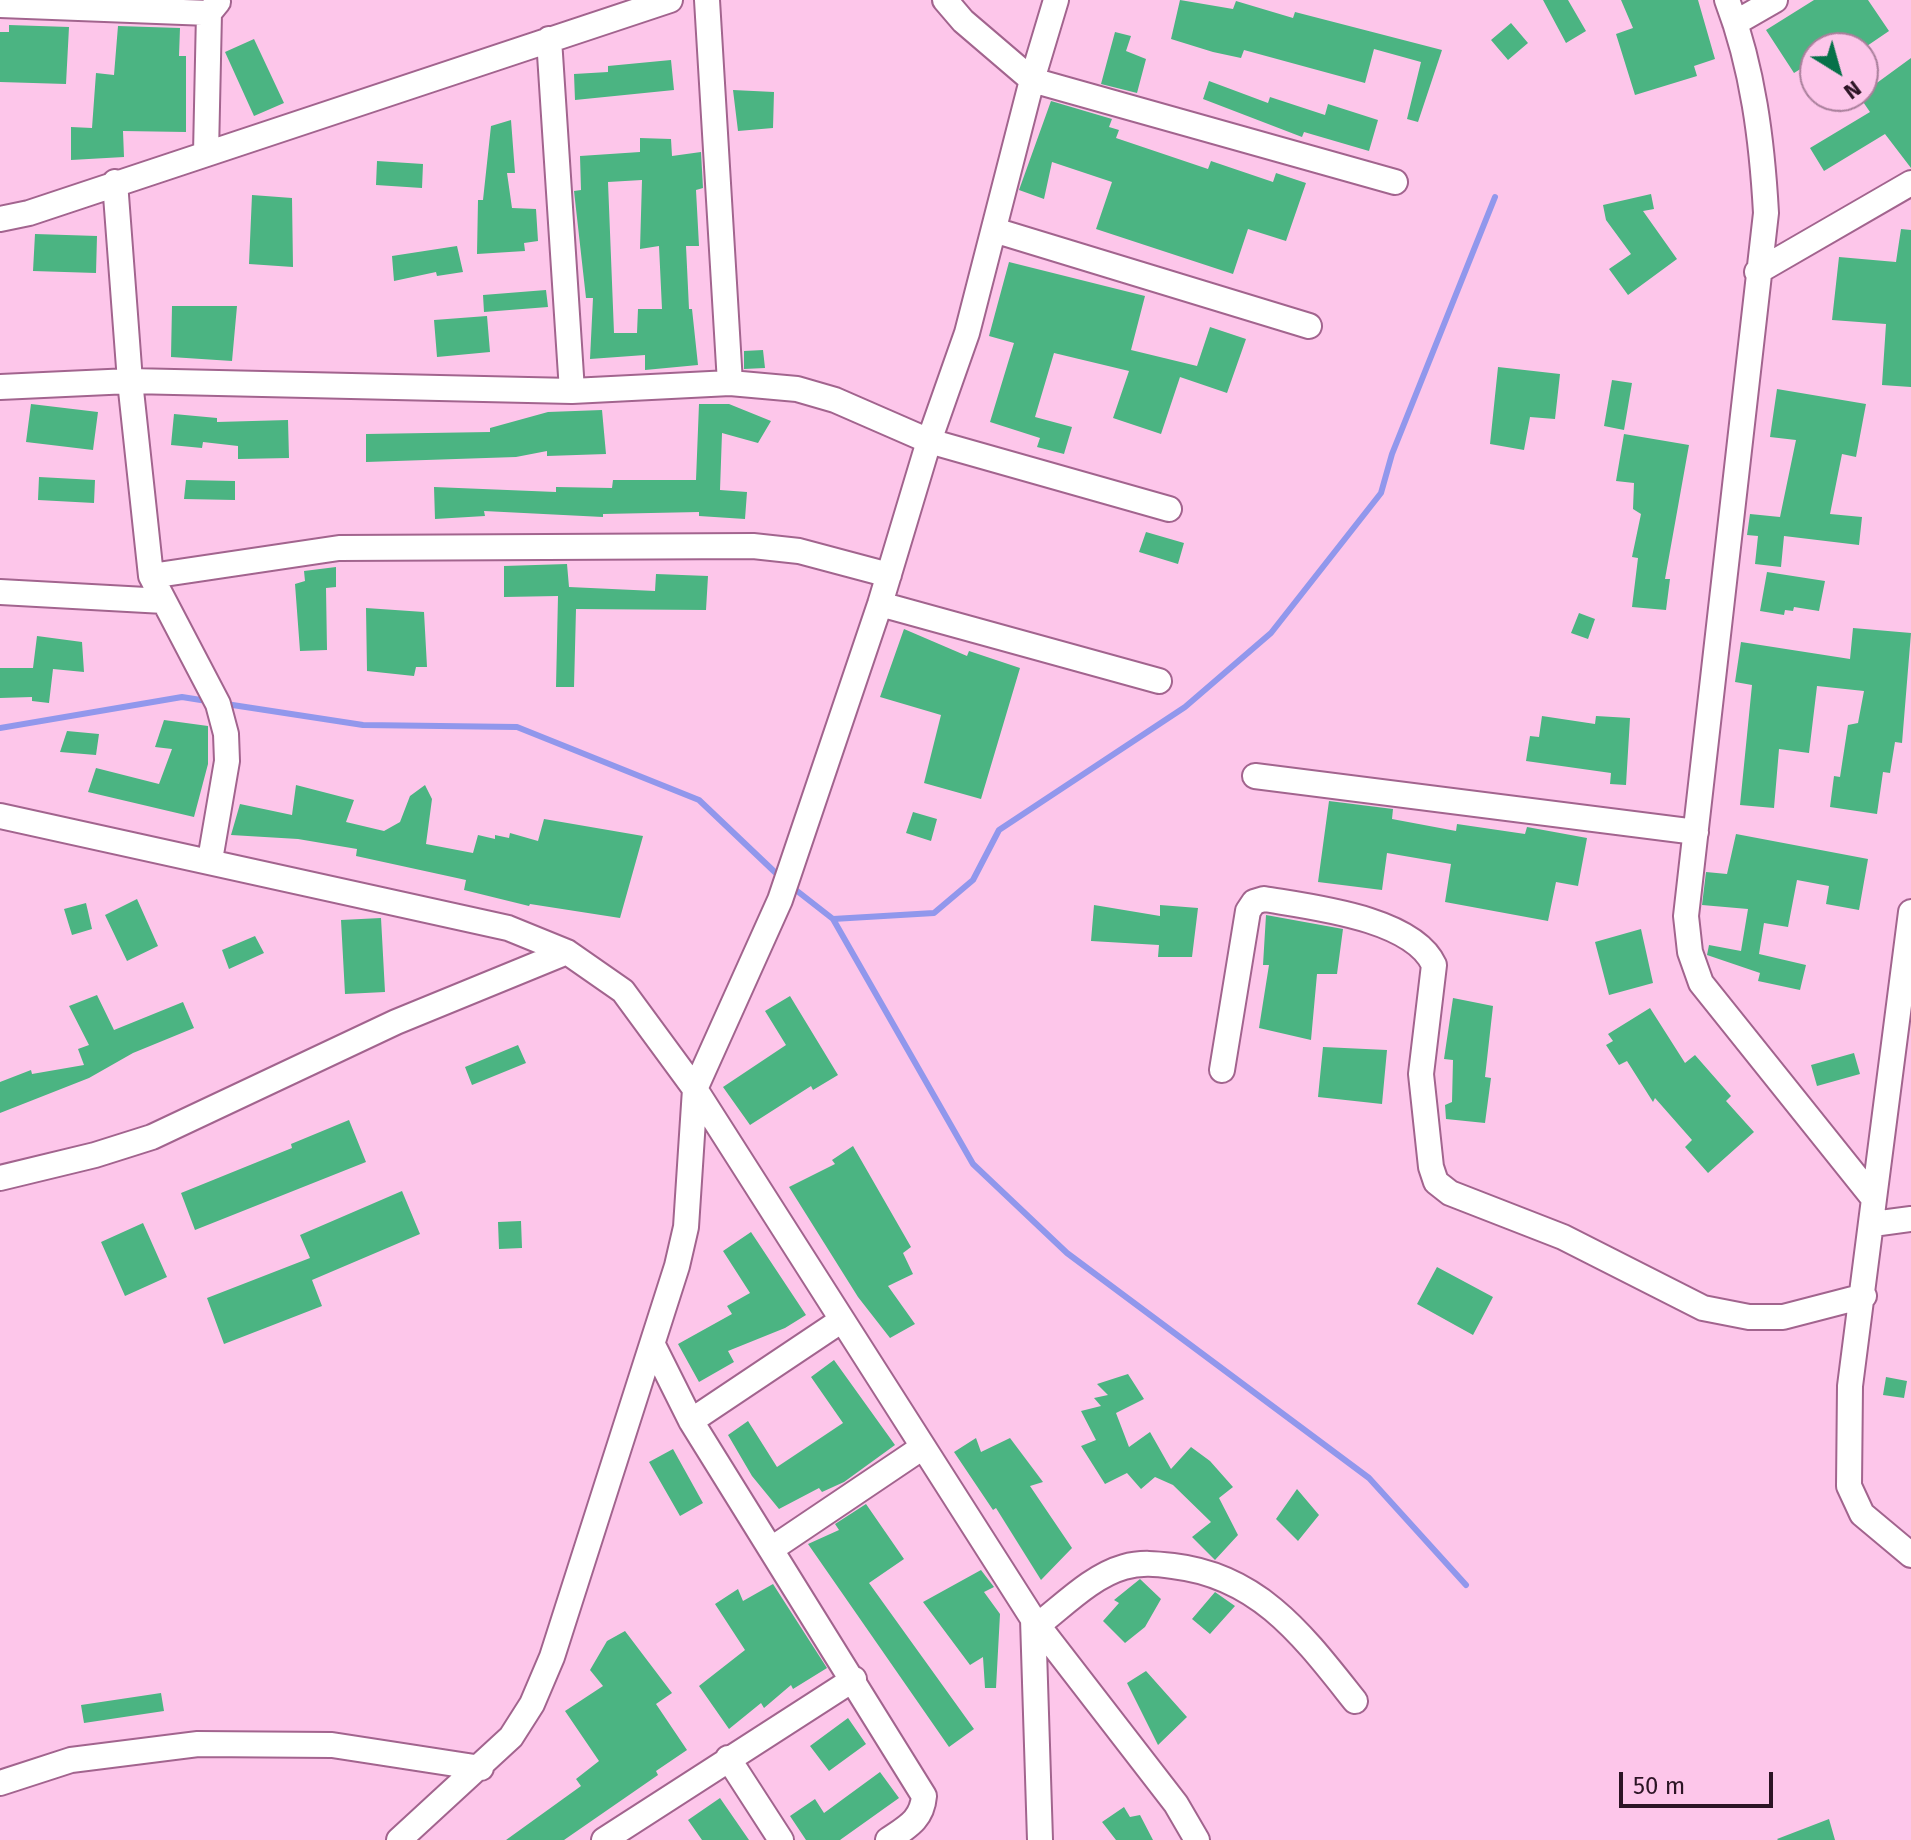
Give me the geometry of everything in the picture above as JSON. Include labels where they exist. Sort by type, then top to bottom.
[{"type":"street","points":[[0,219],[29,213],[670,0]]},
{"type":"street","points":[[707,0],[730,383]]},
{"type":"street","points":[[945,0],[963,21],[1032,80],[1395,182]]},
{"type":"street","points":[[407,1838],[511,1737],[532,1704],[552,1657],[654,1347],[686,1227],[695,1089],[780,900],[880,604],[929,441],[967,333],[1032,80],[1056,0]]},
{"type":"street","points":[[1727,0],[1761,138],[1766,213],[1686,916],[1690,952],[1701,983],[1874,1199]]},
{"type":"street","points":[[1735,23],[1775,0]]},
{"type":"street","points":[[0,5],[214,6],[206,153]]},
{"type":"street","points":[[549,39],[572,391]]},
{"type":"street","points":[[115,182],[130,381],[151,576],[218,704],[226,734],[227,761],[210,860]]},
{"type":"street","points":[[1757,272],[1911,183]]},
{"type":"street","points":[[994,230],[1309,326]]},
{"type":"street","points":[[0,387],[130,381],[572,391],[730,383],[797,389],[835,400],[929,441],[1169,509]]},
{"type":"street","points":[[151,576],[339,548],[753,546],[799,551],[889,575]]},
{"type":"street","points":[[0,592],[164,601]]},
{"type":"street","points":[[880,604],[1159,681]]},
{"type":"street","points":[[1255,776],[1696,832]]},
{"type":"street","points":[[0,816],[508,928],[567,952],[623,991],[695,1089],[1035,1622],[1176,1804],[1197,1840]]},
{"type":"street","points":[[1222,1070],[1248,911],[1254,902],[1264,899],[1338,911],[1413,939],[1427,950],[1434,965],[1421,1074],[1431,1167],[1436,1182],[1450,1193],[1563,1237],[1703,1308],[1749,1317],[1783,1317],[1864,1296]]},
{"type":"street","points":[[1911,912],[1850,1386],[1849,1486],[1862,1514],[1911,1555]]},
{"type":"street","points":[[0,1178],[95,1155],[152,1137],[396,1022],[567,952]]},
{"type":"street","points":[[1873,1224],[1911,1219]]},
{"type":"street","points":[[691,1421],[842,1320]]},
{"type":"street","points":[[654,1347],[691,1421],[773,1548],[924,1796],[923,1810],[913,1823],[888,1840]]},
{"type":"street","points":[[773,1548],[923,1447]]},
{"type":"street","points":[[1035,1622],[1102,1576],[1126,1566],[1149,1563],[1201,1569],[1263,1598],[1297,1628],[1355,1701]]},
{"type":"street","points":[[1035,1622],[1040,1840]]},
{"type":"street","points":[[604,1840],[854,1679]]},
{"type":"street","points":[[0,1783],[71,1760],[198,1744],[332,1745],[481,1768]]},
{"type":"street","points":[[728,1758],[781,1840]]},
{"type":"building","points":[[1180,0],[1233,9],[1236,1],[1293,18],[1295,12],[1442,50],[1418,122],[1407,119],[1421,62],[1374,49],[1365,83],[1244,50],[1241,58],[1213,52],[1171,39]]},
{"type":"building","points":[[1543,0],[1568,0],[1586,31],[1566,43]]},
{"type":"building","points":[[1621,0],[1698,0],[1715,59],[1694,66],[1697,76],[1635,95],[1616,34],[1633,28]]},
{"type":"building","points":[[1814,0],[1868,0],[1889,31],[1879,38],[1879,32],[1799,32],[1799,70],[1794,73],[1766,30]]},
{"type":"building","points":[[1511,23],[1528,43],[1508,60],[1491,40]]},
{"type":"building","points":[[9,25],[69,27],[66,84],[0,82],[0,32],[9,32]]},
{"type":"building","points":[[118,26],[180,28],[179,56],[186,56],[186,132],[123,131],[124,157],[71,160],[71,127],[92,128],[96,73],[114,75]]},
{"type":"building","points":[[1115,32],[1131,36],[1126,51],[1146,59],[1137,93],[1101,84]]},
{"type":"building","points":[[254,39],[284,103],[254,116],[225,52]]},
{"type":"building","points":[[1911,58],[1911,168],[1885,134],[1824,171],[1810,148],[1870,112],[1879,112],[1879,81]]},
{"type":"building","points":[[671,60],[674,90],[575,100],[574,74],[608,72],[608,66]]},
{"type":"building","points":[[1209,81],[1268,103],[1270,97],[1325,115],[1328,104],[1378,120],[1369,151],[1304,132],[1302,137],[1203,99]]},
{"type":"building","points":[[733,90],[774,92],[773,128],[738,131]]},
{"type":"building","points":[[1051,101],[1112,119],[1109,127],[1119,130],[1116,138],[1208,169],[1211,161],[1273,182],[1276,173],[1306,183],[1286,241],[1248,229],[1233,274],[1096,229],[1112,182],[1052,162],[1044,199],[1019,190]]},
{"type":"building","points":[[511,120],[515,173],[507,173],[512,208],[536,209],[538,241],[524,243],[525,251],[477,254],[478,200],[483,200],[491,126]]},
{"type":"building","points":[[640,138],[671,139],[672,156],[701,152],[703,188],[696,190],[699,246],[686,246],[689,309],[692,309],[698,365],[645,370],[645,355],[590,359],[593,298],[586,298],[574,191],[581,190],[580,156],[640,152]],"holes":[[[642,180],[640,249],[659,246],[662,309],[638,309],[637,333],[614,333],[608,182]]]},
{"type":"building","points":[[377,161],[423,164],[422,188],[376,185]]},
{"type":"building","points":[[1651,194],[1654,209],[1643,211],[1677,259],[1628,295],[1609,269],[1631,254],[1606,220],[1603,205]]},
{"type":"building","points":[[252,195],[292,198],[293,267],[249,264]]},
{"type":"building","points":[[1901,229],[1911,230],[1911,387],[1882,385],[1886,324],[1832,320],[1839,257],[1896,262]]},
{"type":"building","points":[[35,234],[97,236],[96,273],[33,271]]},
{"type":"building","points":[[457,246],[463,272],[437,276],[436,272],[394,281],[392,256]]},
{"type":"building","points":[[1009,262],[1145,296],[1131,350],[1197,366],[1210,327],[1246,339],[1227,393],[1180,377],[1161,434],[1113,418],[1129,371],[1054,353],[1035,417],[1072,427],[1064,454],[1037,447],[1040,438],[990,422],[1014,343],[989,336]]},
{"type":"building","points":[[546,290],[548,307],[484,312],[483,295]]},
{"type":"building","points":[[172,306],[237,306],[232,361],[171,357]]},
{"type":"building","points":[[487,316],[490,352],[437,357],[434,320]]},
{"type":"building","points":[[763,350],[765,368],[744,369],[744,351]]},
{"type":"building","points":[[1498,367],[1560,374],[1555,419],[1530,417],[1524,450],[1490,444]]},
{"type":"building","points":[[1612,380],[1632,383],[1624,430],[1604,426]]},
{"type":"building","points":[[1777,389],[1866,404],[1856,457],[1842,454],[1830,514],[1862,517],[1859,545],[1784,536],[1781,567],[1755,564],[1758,536],[1747,535],[1750,514],[1780,517],[1796,440],[1770,437]]},
{"type":"building","points":[[31,404],[98,412],[93,450],[26,442]]},
{"type":"building","points":[[699,404],[729,404],[771,421],[758,443],[722,433],[720,490],[747,492],[745,519],[699,516],[699,512],[603,514],[603,517],[484,511],[485,516],[435,519],[434,487],[556,492],[556,487],[612,488],[613,480],[696,480]]},
{"type":"building","points":[[602,410],[606,454],[547,456],[547,451],[516,457],[366,462],[366,434],[490,432],[490,428],[548,412]]},
{"type":"building","points":[[174,414],[217,418],[217,422],[288,420],[289,458],[238,459],[238,446],[203,442],[202,448],[171,445]]},
{"type":"building","points":[[1624,434],[1689,445],[1665,579],[1670,579],[1666,610],[1632,607],[1638,558],[1632,557],[1641,514],[1633,509],[1634,483],[1616,481]]},
{"type":"building","points":[[39,477],[95,480],[94,503],[38,500]]},
{"type":"building","points":[[186,480],[235,481],[235,500],[184,499]]},
{"type":"building","points":[[1146,532],[1184,543],[1178,564],[1139,552]]},
{"type":"building","points":[[567,564],[569,587],[655,591],[656,574],[708,576],[706,610],[576,609],[574,687],[556,687],[558,596],[504,597],[504,566]]},
{"type":"building","points":[[336,567],[336,587],[326,588],[327,650],[300,651],[295,584],[305,581],[304,571]]},
{"type":"building","points":[[1767,572],[1825,581],[1819,611],[1794,607],[1793,611],[1785,610],[1784,615],[1760,611]]},
{"type":"building","points":[[366,608],[424,612],[427,667],[416,667],[414,676],[367,671]]},
{"type":"building","points":[[1579,613],[1595,619],[1588,639],[1571,633]]},
{"type":"building","points":[[1853,628],[1911,633],[1902,743],[1895,742],[1890,773],[1883,772],[1877,814],[1830,807],[1834,776],[1840,777],[1848,725],[1858,723],[1864,691],[1817,686],[1809,753],[1779,749],[1774,808],[1740,805],[1752,685],[1735,682],[1741,642],[1850,659]]},
{"type":"building","points":[[904,629],[967,656],[969,651],[1020,668],[981,799],[924,783],[941,715],[880,697]]},
{"type":"building","points":[[37,636],[82,642],[84,672],[53,669],[49,703],[32,701],[32,697],[0,698],[0,668],[33,668]]},
{"type":"building","points":[[1542,716],[1595,724],[1596,716],[1630,718],[1626,785],[1610,784],[1611,773],[1526,761],[1530,736],[1539,737]]},
{"type":"building","points":[[164,720],[208,726],[208,764],[194,817],[88,792],[96,768],[159,784],[172,749],[155,747]]},
{"type":"building","points":[[67,731],[99,734],[96,755],[60,752]]},
{"type":"building","points":[[296,785],[354,800],[346,822],[384,831],[400,822],[410,796],[425,785],[432,799],[426,844],[473,853],[478,835],[495,839],[495,835],[509,838],[510,833],[538,841],[544,819],[643,836],[620,918],[529,906],[464,890],[466,880],[356,856],[357,849],[298,839],[231,835],[240,804],[292,815]]},
{"type":"building","points":[[1329,801],[1393,809],[1392,819],[1456,831],[1457,824],[1525,834],[1527,827],[1587,838],[1578,886],[1556,882],[1548,921],[1445,902],[1451,864],[1387,853],[1382,890],[1318,882]]},
{"type":"building","points":[[913,812],[937,819],[931,841],[906,833]]},
{"type":"building","points":[[1736,834],[1868,859],[1859,910],[1826,904],[1829,886],[1797,880],[1788,927],[1764,923],[1759,954],[1806,965],[1800,990],[1758,981],[1760,973],[1707,955],[1709,945],[1741,951],[1748,909],[1702,905],[1706,872],[1727,874]]},
{"type":"building","points":[[137,899],[158,946],[127,961],[105,915]]},
{"type":"building","points":[[86,903],[92,929],[72,935],[64,909]]},
{"type":"building","points":[[1094,905],[1160,916],[1160,905],[1198,908],[1192,957],[1158,957],[1159,945],[1091,941]]},
{"type":"building","points":[[1266,915],[1343,929],[1337,974],[1317,974],[1311,1040],[1259,1028],[1269,965],[1263,965]]},
{"type":"building","points":[[381,918],[385,992],[345,994],[341,920]]},
{"type":"building","points":[[1641,929],[1653,983],[1609,995],[1595,942]]},
{"type":"building","points":[[255,936],[264,953],[229,969],[222,950]]},
{"type":"building","points":[[97,995],[114,1030],[183,1002],[194,1028],[133,1053],[89,1078],[0,1113],[0,1082],[31,1070],[32,1074],[84,1065],[78,1049],[89,1045],[69,1006]]},
{"type":"building","points":[[790,996],[838,1075],[813,1090],[811,1086],[750,1125],[723,1087],[786,1045],[765,1011]]},
{"type":"building","points":[[1453,998],[1493,1006],[1485,1077],[1491,1078],[1485,1123],[1446,1119],[1445,1105],[1452,1102],[1453,1060],[1444,1059]]},
{"type":"building","points":[[1650,1008],[1685,1063],[1695,1055],[1731,1096],[1726,1101],[1754,1132],[1708,1173],[1685,1147],[1692,1140],[1655,1098],[1653,1102],[1627,1061],[1619,1065],[1606,1045],[1613,1041],[1608,1034]]},
{"type":"building","points":[[518,1045],[526,1063],[472,1085],[465,1067]]},
{"type":"building","points":[[1323,1047],[1387,1050],[1382,1104],[1318,1097]]},
{"type":"building","points":[[1854,1053],[1860,1074],[1817,1086],[1811,1065]]},
{"type":"building","points":[[349,1120],[366,1162],[195,1230],[181,1193],[292,1148],[291,1144]]},
{"type":"building","points":[[853,1146],[911,1247],[903,1253],[913,1274],[888,1286],[915,1324],[890,1338],[858,1297],[789,1187],[835,1164],[832,1160]]},
{"type":"building","points":[[402,1191],[420,1234],[312,1280],[322,1306],[224,1344],[207,1298],[310,1258],[300,1235]]},
{"type":"building","points":[[521,1221],[522,1248],[499,1249],[498,1222]]},
{"type":"building","points":[[143,1223],[167,1277],[125,1296],[101,1242]]},
{"type":"building","points":[[751,1232],[806,1315],[785,1328],[728,1351],[734,1362],[699,1382],[678,1344],[732,1314],[727,1306],[750,1293],[723,1251]]},
{"type":"building","points":[[1437,1267],[1493,1297],[1473,1335],[1417,1304]]},
{"type":"building","points":[[834,1360],[895,1445],[844,1482],[822,1492],[819,1488],[779,1509],[752,1476],[728,1435],[748,1421],[777,1467],[843,1423],[811,1377]]},
{"type":"building","points":[[1128,1374],[1144,1399],[1116,1413],[1129,1447],[1150,1432],[1171,1469],[1191,1447],[1210,1461],[1233,1487],[1219,1498],[1238,1535],[1215,1560],[1192,1537],[1211,1522],[1173,1485],[1155,1477],[1141,1489],[1127,1473],[1105,1484],[1081,1446],[1096,1440],[1081,1411],[1101,1406],[1094,1398],[1108,1395],[1097,1384]]},
{"type":"building","points":[[1886,1377],[1907,1381],[1904,1398],[1883,1395]]},
{"type":"building","points":[[976,1438],[981,1452],[1010,1438],[1043,1482],[1030,1486],[1072,1548],[1041,1580],[996,1508],[993,1510],[954,1452]]},
{"type":"building","points":[[673,1449],[703,1503],[680,1516],[649,1462]]},
{"type":"building","points":[[1297,1489],[1319,1515],[1298,1541],[1276,1519]]},
{"type":"building","points":[[866,1504],[904,1559],[869,1583],[974,1729],[949,1747],[808,1544],[839,1530],[835,1524]]},
{"type":"building","points":[[981,1570],[994,1587],[984,1592],[1000,1614],[996,1688],[985,1688],[983,1657],[970,1665],[923,1602]]},
{"type":"building","points":[[1140,1579],[1161,1599],[1145,1627],[1125,1643],[1103,1621],[1119,1603],[1114,1600]]},
{"type":"building","points":[[773,1584],[827,1668],[793,1689],[791,1685],[764,1708],[761,1703],[729,1729],[699,1686],[745,1650],[715,1604],[738,1589],[743,1601]]},
{"type":"building","points":[[1215,1592],[1235,1606],[1210,1634],[1192,1619]]},
{"type":"building","points":[[625,1631],[672,1693],[656,1704],[687,1750],[656,1771],[658,1775],[564,1840],[506,1840],[581,1786],[576,1779],[599,1761],[565,1711],[603,1686],[590,1670],[607,1641]]},
{"type":"building","points":[[1146,1671],[1187,1717],[1158,1745],[1127,1683]]},
{"type":"building","points":[[161,1693],[164,1711],[84,1723],[81,1705]]},
{"type":"building","points":[[848,1718],[866,1744],[829,1771],[810,1746]]},
{"type":"building","points":[[880,1772],[899,1798],[840,1840],[806,1840],[790,1816],[815,1799],[824,1813]]},
{"type":"building","points":[[720,1798],[749,1840],[702,1840],[688,1820]]},
{"type":"building","points":[[1124,1807],[1130,1817],[1140,1815],[1153,1840],[1116,1840],[1102,1822]]},
{"type":"building","points":[[1829,1819],[1835,1840],[1777,1839]]},
{"type":"waterway","points":[[833,919],[934,913],[973,880],[999,830],[1185,707],[1271,633],[1381,493],[1392,454],[1495,197]]},
{"type":"waterway","points":[[0,728],[182,697],[207,701]]},
{"type":"waterway","points":[[226,704],[363,725],[517,727],[699,800],[780,877]]},
{"type":"waterway","points":[[792,887],[833,919],[973,1164],[1067,1253],[1369,1478],[1466,1585]]}]
